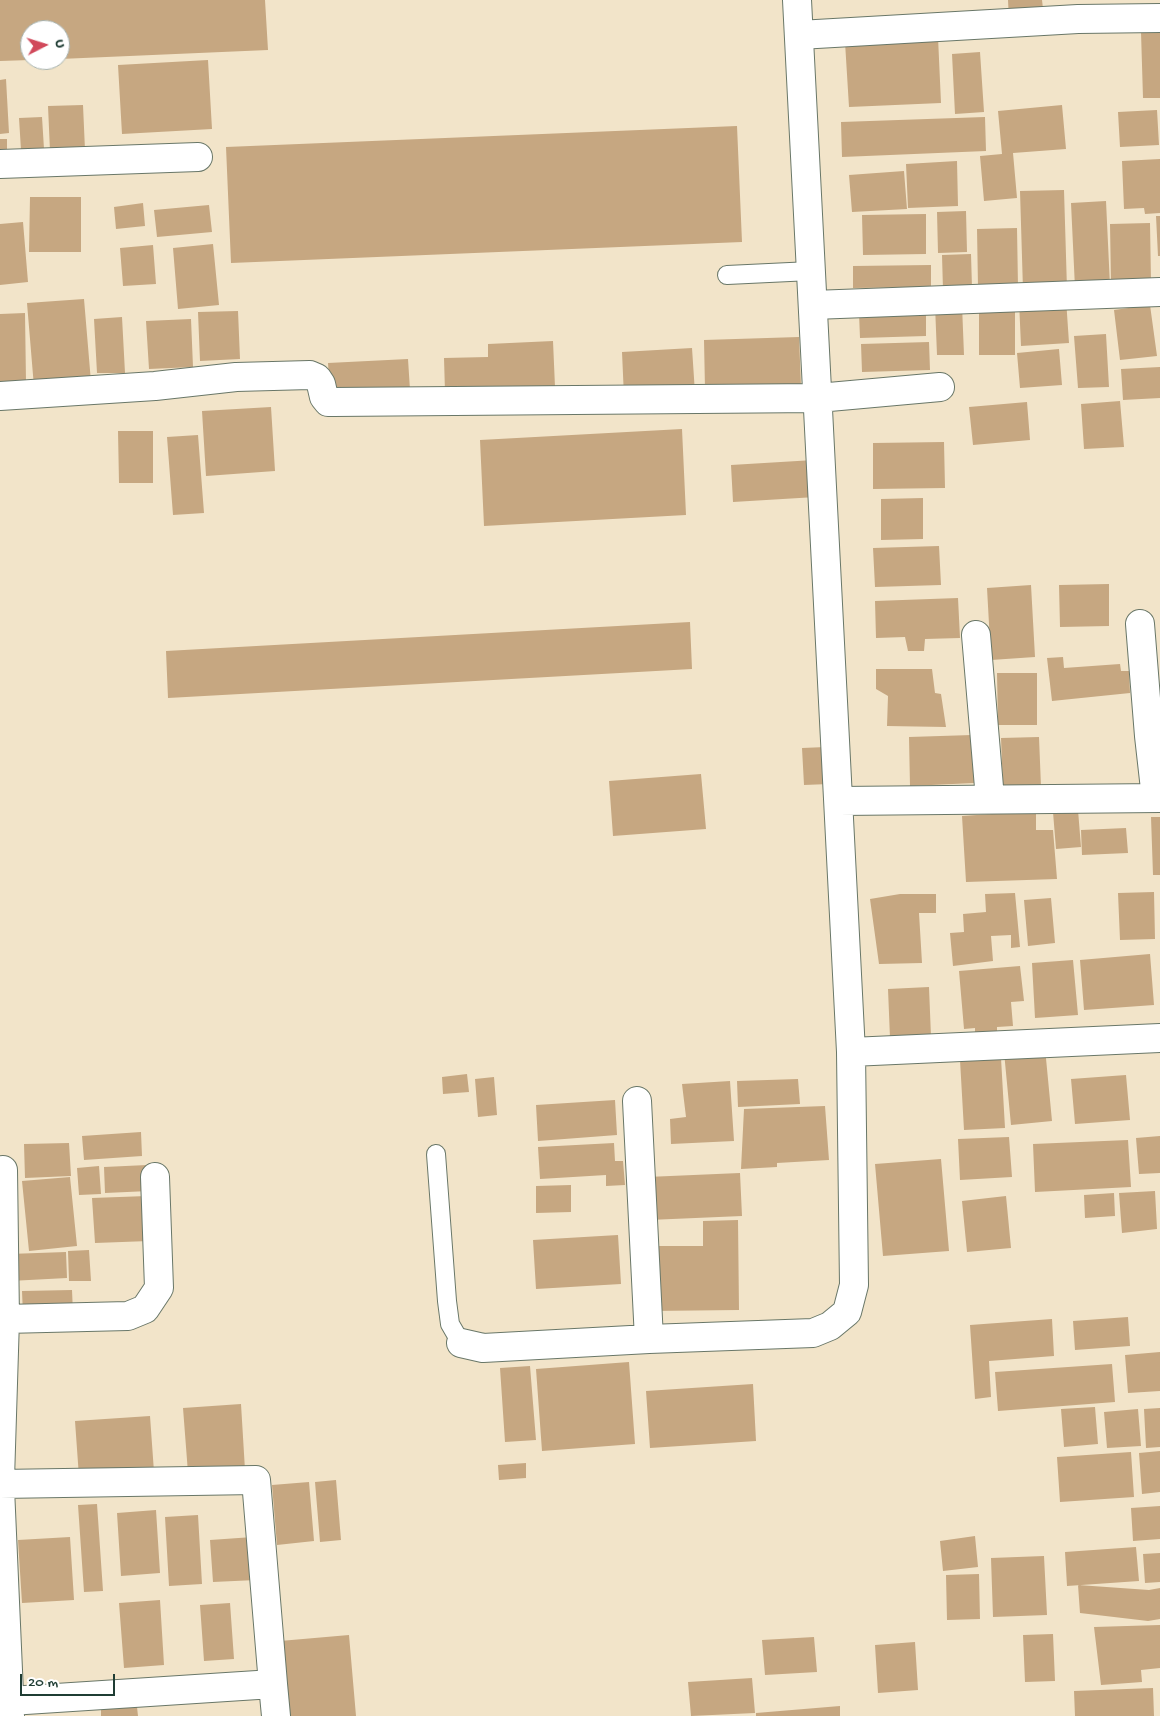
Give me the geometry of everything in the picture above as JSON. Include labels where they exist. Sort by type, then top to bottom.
[{"type":"street","points":[[461,1343],[483,1348],[813,1333],[830,1326],[847,1312],[854,1284],[851,1052],[797,0]]},
{"type":"street","points":[[799,35],[1078,19],[1160,18]]},
{"type":"street","points":[[0,164],[198,157]]},
{"type":"street","points":[[813,306],[1160,292]]},
{"type":"street","points":[[0,396],[156,386],[236,377],[310,375],[317,378],[321,384],[324,397],[328,402],[818,398],[940,387]]},
{"type":"street","points":[[839,801],[1158,798],[1149,736],[1140,624]]},
{"type":"street","points":[[976,636],[990,799]]},
{"type":"street","points":[[851,1052],[1160,1038]]},
{"type":"street","points":[[637,1101],[649,1339]]},
{"type":"street","points":[[0,1479],[5,1319],[3,1170]]},
{"type":"street","points":[[5,1319],[128,1316],[145,1308],[159,1288],[155,1177]]},
{"type":"street","points":[[273,1684],[10,1708],[2,1603],[0,1486],[256,1480],[276,1716]]},
{"type":"lane","points":[[727,275],[811,271]]},
{"type":"lane","points":[[436,1154],[450,1324],[461,1343]]},
{"type":"building","points":[[0,0],[265,0],[268,50],[70,59],[70,20],[20,20],[20,60],[0,61]]},
{"type":"building","points":[[1008,0],[1042,0],[1044,17],[1009,20]]},
{"type":"building","points":[[1160,31],[1160,98],[1143,98],[1141,32]]},
{"type":"building","points":[[938,37],[941,103],[849,107],[845,42]]},
{"type":"building","points":[[980,52],[984,112],[955,114],[952,54]]},
{"type":"building","points":[[208,60],[212,129],[122,134],[118,65]]},
{"type":"building","points":[[6,79],[9,133],[0,134],[0,80]]},
{"type":"building","points":[[83,105],[85,150],[50,151],[48,106]]},
{"type":"building","points":[[1062,105],[1066,149],[1013,153],[1017,198],[984,201],[980,156],[1002,154],[998,111]]},
{"type":"building","points":[[1157,110],[1159,145],[1120,147],[1118,112]]},
{"type":"building","points":[[42,117],[44,149],[21,150],[19,118]]},
{"type":"building","points":[[985,117],[986,151],[842,157],[841,122]]},
{"type":"building","points":[[737,126],[742,242],[231,263],[226,147]]},
{"type":"building","points":[[0,139],[7,139],[7,159],[0,160]]},
{"type":"building","points":[[1160,159],[1160,213],[1145,214],[1144,208],[1124,209],[1122,161]]},
{"type":"building","points":[[957,161],[958,206],[908,208],[906,164]]},
{"type":"building","points":[[904,171],[907,209],[852,212],[849,175]]},
{"type":"building","points":[[1064,190],[1067,289],[1023,290],[1020,191]]},
{"type":"building","points":[[30,197],[81,197],[81,252],[29,252]]},
{"type":"building","points":[[1106,201],[1110,286],[1075,288],[1071,203]]},
{"type":"building","points":[[143,203],[145,226],[116,229],[114,207]]},
{"type":"building","points":[[209,205],[212,232],[157,237],[154,210]]},
{"type":"building","points":[[966,211],[967,252],[938,253],[937,212]]},
{"type":"building","points":[[926,214],[926,254],[863,255],[862,215]]},
{"type":"building","points":[[1156,216],[1160,216],[1160,256],[1158,256]]},
{"type":"building","points":[[23,222],[28,282],[0,285],[0,224]]},
{"type":"building","points":[[1150,223],[1151,282],[1111,283],[1110,224]]},
{"type":"building","points":[[1017,228],[1018,287],[978,287],[977,229]]},
{"type":"building","points":[[213,244],[219,305],[178,309],[173,248]]},
{"type":"building","points":[[153,245],[156,284],[123,286],[120,248]]},
{"type":"building","points":[[971,254],[972,288],[943,290],[942,255]]},
{"type":"building","points":[[931,265],[931,287],[853,288],[853,266]]},
{"type":"building","points":[[84,299],[91,382],[34,387],[27,303]]},
{"type":"building","points":[[1066,299],[1069,343],[1021,346],[1019,301]]},
{"type":"building","points":[[935,305],[962,305],[964,355],[937,355]]},
{"type":"building","points":[[1150,305],[1157,356],[1120,360],[1114,310]]},
{"type":"building","points":[[979,306],[1015,306],[1015,355],[979,355]]},
{"type":"building","points":[[926,310],[926,336],[860,338],[859,313]]},
{"type":"building","points":[[238,311],[240,359],[200,361],[198,312]]},
{"type":"building","points":[[25,313],[26,382],[0,382],[0,314]]},
{"type":"building","points":[[122,317],[125,373],[97,373],[94,319]]},
{"type":"building","points":[[191,319],[193,367],[149,369],[146,321]]},
{"type":"building","points":[[1106,334],[1109,387],[1078,388],[1074,336]]},
{"type":"building","points":[[799,337],[801,386],[705,389],[704,340]]},
{"type":"building","points":[[553,341],[555,387],[445,392],[444,358],[488,357],[488,344]]},
{"type":"building","points":[[929,342],[930,370],[862,372],[861,344]]},
{"type":"building","points":[[692,348],[695,393],[624,397],[622,352]]},
{"type":"building","points":[[1059,349],[1062,385],[1020,388],[1017,353]]},
{"type":"building","points":[[408,359],[410,390],[330,394],[328,363]]},
{"type":"building","points":[[1160,367],[1160,398],[1123,400],[1121,369]]},
{"type":"building","points":[[1120,401],[1124,447],[1084,449],[1081,404]]},
{"type":"building","points":[[1027,402],[1030,440],[973,445],[969,407]]},
{"type":"building","points":[[271,407],[275,471],[206,476],[202,411]]},
{"type":"building","points":[[682,429],[686,515],[484,526],[480,440]]},
{"type":"building","points":[[118,431],[153,431],[153,483],[119,483]]},
{"type":"building","points":[[198,435],[204,513],[173,515],[167,437]]},
{"type":"building","points":[[944,442],[945,488],[873,489],[873,443]]},
{"type":"building","points":[[814,460],[816,497],[733,502],[731,465]]},
{"type":"building","points":[[923,498],[923,539],[881,540],[881,499]]},
{"type":"building","points":[[939,546],[941,585],[875,587],[873,548]]},
{"type":"building","points":[[1109,584],[1109,626],[1060,627],[1059,585]]},
{"type":"building","points":[[1031,585],[1035,657],[991,660],[987,588]]},
{"type":"building","points":[[958,598],[960,638],[925,639],[924,651],[908,651],[905,637],[876,638],[875,601]]},
{"type":"building","points":[[690,622],[692,669],[168,698],[166,651]]},
{"type":"building","points":[[1063,657],[1064,668],[1120,664],[1121,671],[1129,671],[1130,693],[1052,701],[1047,658]]},
{"type":"building","points":[[876,669],[932,669],[935,693],[941,694],[946,727],[887,726],[888,696],[876,689]]},
{"type":"building","points":[[997,673],[1037,673],[1037,725],[998,725]]},
{"type":"building","points":[[972,735],[974,783],[910,786],[909,737]]},
{"type":"building","points":[[1039,737],[1041,787],[1003,789],[1001,738]]},
{"type":"building","points":[[826,747],[829,784],[804,785],[802,748]]},
{"type":"building","points":[[701,774],[706,829],[613,836],[609,781]]},
{"type":"building","points":[[1078,810],[1081,847],[1056,849],[1053,812]]},
{"type":"building","points":[[1036,811],[1036,830],[1053,830],[1057,879],[966,882],[962,816]]},
{"type":"building","points":[[1151,817],[1160,817],[1160,875],[1153,875]]},
{"type":"building","points":[[1126,828],[1128,853],[1082,855],[1081,830]]},
{"type":"building","points":[[1154,892],[1155,939],[1120,940],[1118,893]]},
{"type":"building","points":[[1015,893],[1020,947],[1011,948],[1011,935],[991,936],[993,961],[953,966],[950,933],[964,932],[963,914],[986,912],[985,894]]},
{"type":"building","points":[[900,894],[936,894],[936,913],[919,913],[922,963],[879,964],[870,899]]},
{"type":"building","points":[[1051,898],[1055,943],[1028,946],[1024,900]]},
{"type":"building","points":[[1150,954],[1154,1005],[1084,1010],[1080,960]]},
{"type":"building","points":[[1073,960],[1078,1015],[1035,1018],[1032,963]]},
{"type":"building","points":[[1020,966],[1024,1001],[1011,1002],[1013,1026],[997,1027],[997,1034],[975,1036],[975,1028],[964,1029],[959,971]]},
{"type":"building","points":[[929,987],[931,1037],[890,1038],[888,989]]},
{"type":"building","points":[[1045,1048],[1052,1121],[1011,1125],[1004,1052]]},
{"type":"building","points":[[1001,1058],[1005,1128],[964,1130],[960,1060]]},
{"type":"building","points":[[467,1074],[469,1092],[443,1094],[442,1077]]},
{"type":"building","points":[[1126,1075],[1130,1120],[1075,1124],[1071,1079]]},
{"type":"building","points":[[494,1077],[497,1115],[478,1117],[475,1079]]},
{"type":"building","points":[[798,1079],[800,1104],[738,1107],[737,1081]]},
{"type":"building","points":[[730,1081],[734,1141],[671,1144],[670,1119],[686,1117],[682,1084]]},
{"type":"building","points":[[615,1100],[617,1135],[538,1141],[536,1105]]},
{"type":"building","points":[[825,1106],[829,1160],[777,1163],[777,1167],[741,1169],[744,1109]]},
{"type":"building","points":[[141,1132],[142,1156],[84,1160],[82,1136]]},
{"type":"building","points":[[1160,1136],[1160,1173],[1139,1174],[1136,1138]]},
{"type":"building","points":[[1009,1137],[1012,1177],[960,1180],[958,1139]]},
{"type":"building","points":[[1128,1140],[1131,1187],[1035,1192],[1033,1144]]},
{"type":"building","points":[[69,1143],[71,1176],[25,1178],[24,1144]]},
{"type":"building","points":[[614,1143],[615,1161],[623,1161],[625,1185],[606,1186],[606,1175],[540,1179],[538,1147]]},
{"type":"building","points":[[941,1159],[949,1251],[883,1256],[875,1164]]},
{"type":"building","points":[[147,1165],[149,1191],[105,1193],[104,1167]]},
{"type":"building","points":[[99,1166],[101,1194],[79,1195],[77,1168]]},
{"type":"building","points":[[740,1173],[742,1216],[649,1220],[647,1177]]},
{"type":"building","points":[[70,1177],[77,1246],[29,1251],[22,1181]]},
{"type":"building","points":[[571,1185],[571,1212],[536,1213],[536,1186]]},
{"type":"building","points":[[1155,1191],[1157,1229],[1122,1233],[1119,1193]]},
{"type":"building","points":[[1114,1193],[1115,1216],[1085,1218],[1084,1195]]},
{"type":"building","points":[[147,1196],[149,1241],[95,1243],[92,1198]]},
{"type":"building","points":[[1006,1196],[1011,1248],[967,1252],[962,1201]]},
{"type":"building","points":[[738,1220],[739,1310],[650,1311],[649,1246],[703,1246],[703,1221]]},
{"type":"building","points":[[618,1235],[621,1284],[536,1289],[533,1240]]},
{"type":"building","points":[[89,1250],[91,1281],[69,1281],[68,1251]]},
{"type":"building","points":[[66,1252],[67,1278],[10,1281],[9,1254]]},
{"type":"building","points":[[72,1290],[73,1313],[23,1315],[22,1291]]},
{"type":"building","points":[[1128,1317],[1130,1346],[1075,1350],[1073,1321]]},
{"type":"building","points":[[1052,1319],[1054,1356],[989,1361],[991,1397],[975,1399],[970,1325]]},
{"type":"building","points":[[1160,1352],[1160,1391],[1128,1393],[1125,1355]]},
{"type":"building","points":[[629,1362],[635,1444],[542,1451],[536,1369]]},
{"type":"building","points":[[1112,1364],[1115,1402],[998,1411],[995,1372]]},
{"type":"building","points":[[530,1366],[536,1440],[505,1442],[500,1368]]},
{"type":"building","points":[[753,1384],[756,1441],[650,1448],[646,1391]]},
{"type":"building","points":[[241,1404],[245,1470],[188,1473],[183,1408]]},
{"type":"building","points":[[1095,1407],[1098,1444],[1064,1447],[1061,1409]]},
{"type":"building","points":[[1160,1408],[1160,1447],[1146,1448],[1144,1409]]},
{"type":"building","points":[[1138,1409],[1141,1446],[1107,1448],[1104,1412]]},
{"type":"building","points":[[150,1416],[154,1472],[79,1477],[75,1421]]},
{"type":"building","points":[[1160,1451],[1160,1492],[1142,1494],[1139,1453]]},
{"type":"building","points":[[1131,1452],[1134,1497],[1060,1502],[1057,1457]]},
{"type":"building","points":[[526,1463],[526,1478],[499,1480],[498,1465]]},
{"type":"building","points":[[336,1480],[341,1540],[320,1542],[315,1482]]},
{"type":"building","points":[[309,1482],[314,1541],[277,1545],[272,1485]]},
{"type":"building","points":[[97,1504],[103,1591],[84,1592],[78,1505]]},
{"type":"building","points":[[1160,1506],[1160,1539],[1133,1541],[1131,1508]]},
{"type":"building","points":[[156,1510],[160,1573],[121,1576],[117,1513]]},
{"type":"building","points":[[198,1515],[202,1584],[169,1586],[165,1517]]},
{"type":"building","points":[[975,1536],[978,1567],[943,1571],[940,1541]]},
{"type":"building","points":[[70,1537],[74,1600],[22,1603],[18,1540]]},
{"type":"building","points":[[253,1537],[256,1580],[213,1582],[210,1540]]},
{"type":"building","points":[[1136,1547],[1139,1581],[1067,1586],[1065,1552]]},
{"type":"building","points":[[1160,1553],[1160,1582],[1145,1583],[1143,1554]]},
{"type":"building","points":[[1044,1556],[1047,1615],[993,1617],[991,1558]]},
{"type":"building","points":[[979,1574],[980,1619],[947,1620],[946,1575]]},
{"type":"building","points":[[1078,1585],[1149,1590],[1160,1588],[1160,1619],[1148,1621],[1080,1613]]},
{"type":"building","points":[[160,1600],[164,1665],[124,1668],[119,1603]]},
{"type":"building","points":[[230,1603],[234,1659],[204,1661],[200,1605]]},
{"type":"building","points":[[1160,1625],[1160,1668],[1141,1670],[1142,1682],[1101,1685],[1094,1627]]},
{"type":"building","points":[[1053,1634],[1055,1681],[1025,1682],[1023,1635]]},
{"type":"building","points":[[349,1635],[356,1716],[287,1716],[280,1641]]},
{"type":"building","points":[[814,1637],[817,1672],[765,1675],[762,1640]]},
{"type":"building","points":[[915,1642],[918,1690],[878,1693],[875,1645]]},
{"type":"building","points":[[752,1678],[755,1713],[691,1716],[688,1682]]},
{"type":"building","points":[[1153,1688],[1154,1716],[1075,1716],[1074,1691]]},
{"type":"building","points":[[840,1706],[840,1716],[756,1716],[756,1713]]},
{"type":"building","points":[[137,1707],[138,1716],[101,1716],[101,1709]]}]
